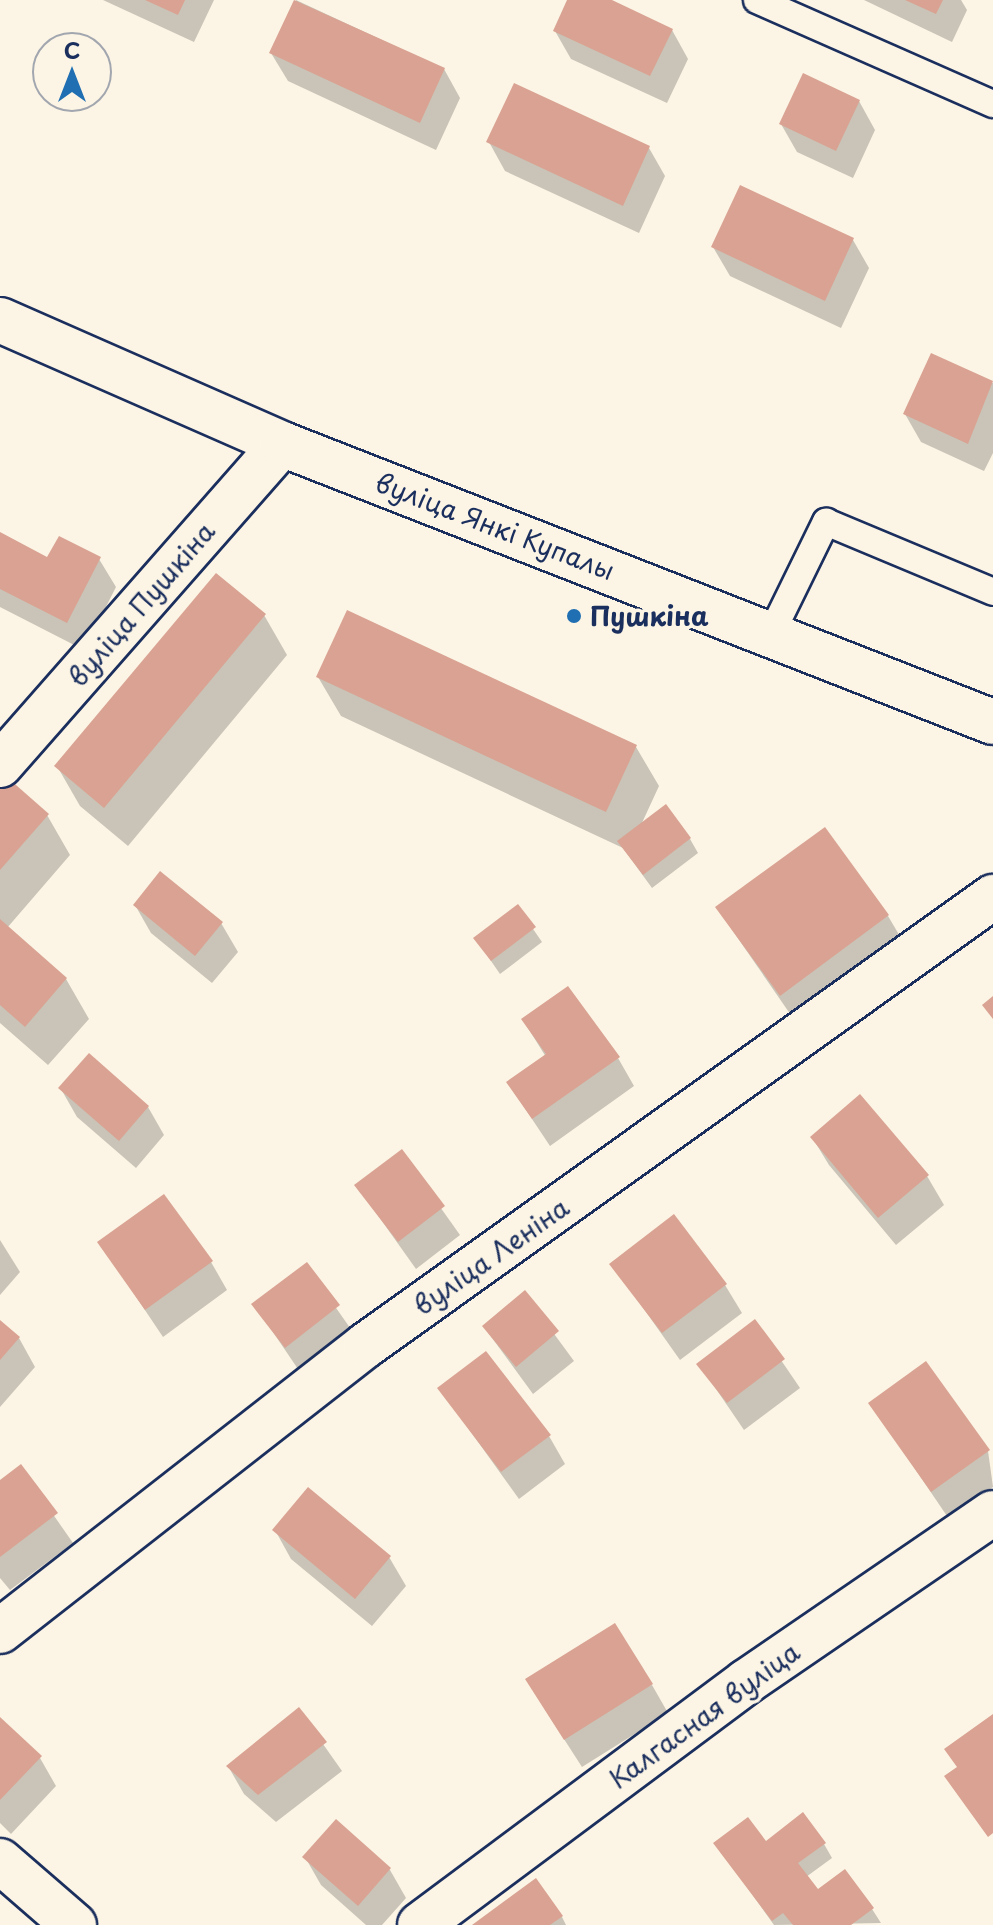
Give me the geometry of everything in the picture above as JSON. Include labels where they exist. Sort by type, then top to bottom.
[{"type":"street","name":"вуліца Янкі Купалы","points":[[0,320],[282,444],[772,632],[993,722]]},
{"type":"street","name":"вуліца Пушкіна","points":[[0,765],[282,444]]},
{"type":"street","name":"вуліца Леніна","points":[[0,1631],[366,1345],[993,897]]},
{"type":"street","name":"Калгасная вуліца","points":[[420,1925],[746,1682],[993,1513]]},
{"type":"street","points":[[0,1861],[74,1925]]},
{"type":"lane","points":[[757,0],[993,104]]},
{"type":"lane","points":[[772,632],[826,522],[993,592]]},
{"type":"building","points":[[145,0],[185,0],[178,15]]},
{"type":"building","points":[[294,0],[445,68],[420,123],[269,53]]},
{"type":"building","points":[[567,0],[612,0],[673,29],[650,76],[553,31]]},
{"type":"building","points":[[905,0],[943,0],[936,14]]},
{"type":"building","points":[[803,73],[860,100],[836,151],[779,124]]},
{"type":"building","points":[[514,83],[650,146],[623,206],[486,142]]},
{"type":"building","points":[[740,185],[854,238],[825,301],[711,247]]},
{"type":"building","points":[[931,353],[993,381],[968,444],[903,414]]},
{"type":"building","points":[[0,532],[47,557],[59,536],[101,557],[67,623],[0,589]]},
{"type":"building","points":[[216,573],[266,614],[104,808],[54,766]]},
{"type":"building","points":[[347,610],[637,745],[606,812],[316,677]]},
{"type":"building","points":[[8,778],[49,814],[0,870],[0,787]]},
{"type":"building","points":[[666,804],[691,838],[643,875],[617,841]]},
{"type":"building","points":[[825,827],[889,915],[780,996],[715,907]]},
{"type":"building","points":[[160,871],[223,922],[195,956],[133,905]]},
{"type":"building","points":[[518,904],[536,927],[491,961],[473,938]]},
{"type":"building","points":[[0,919],[67,978],[25,1027],[0,1005]]},
{"type":"building","points":[[568,986],[620,1057],[532,1119],[506,1082],[546,1054],[521,1019]]},
{"type":"building","points":[[993,996],[993,1019],[982,1005]]},
{"type":"building","points":[[89,1053],[149,1106],[119,1141],[58,1088]]},
{"type":"building","points":[[860,1094],[929,1175],[878,1218],[810,1137]]},
{"type":"building","points":[[402,1149],[445,1206],[398,1242],[354,1185]]},
{"type":"building","points":[[164,1194],[213,1261],[145,1310],[97,1242]]},
{"type":"building","points":[[674,1214],[727,1284],[662,1333],[609,1264]]},
{"type":"building","points":[[307,1262],[340,1305],[285,1348],[251,1304]]},
{"type":"building","points":[[525,1290],[559,1331],[516,1367],[482,1326]]},
{"type":"building","points":[[755,1319],[785,1359],[727,1403],[696,1364]]},
{"type":"building","points":[[0,1320],[20,1337],[0,1360]]},
{"type":"building","points":[[486,1351],[551,1435],[501,1472],[437,1388]]},
{"type":"building","points":[[926,1361],[990,1450],[931,1492],[868,1403]]},
{"type":"building","points":[[21,1464],[58,1513],[0,1557],[0,1480]]},
{"type":"building","points":[[308,1487],[391,1556],[355,1599],[272,1530]]},
{"type":"building","points":[[615,1623],[653,1684],[564,1740],[525,1679]]},
{"type":"building","points":[[299,1707],[327,1742],[258,1795],[226,1766]]},
{"type":"building","points":[[993,1714],[993,1833],[988,1837],[944,1776],[957,1767],[944,1749]]},
{"type":"building","points":[[0,1717],[42,1756],[0,1800]]},
{"type":"building","points":[[803,1812],[826,1843],[798,1863],[818,1889],[845,1869],[874,1908],[851,1925],[793,1925],[783,1913],[772,1921],[713,1843],[748,1817],[766,1841]]},
{"type":"building","points":[[336,1819],[391,1868],[358,1906],[302,1857]]},
{"type":"building","points":[[536,1878],[563,1916],[550,1925],[472,1925]]},
{"type":"place","name":"Пушкіна","points":[[574,616]]}]
